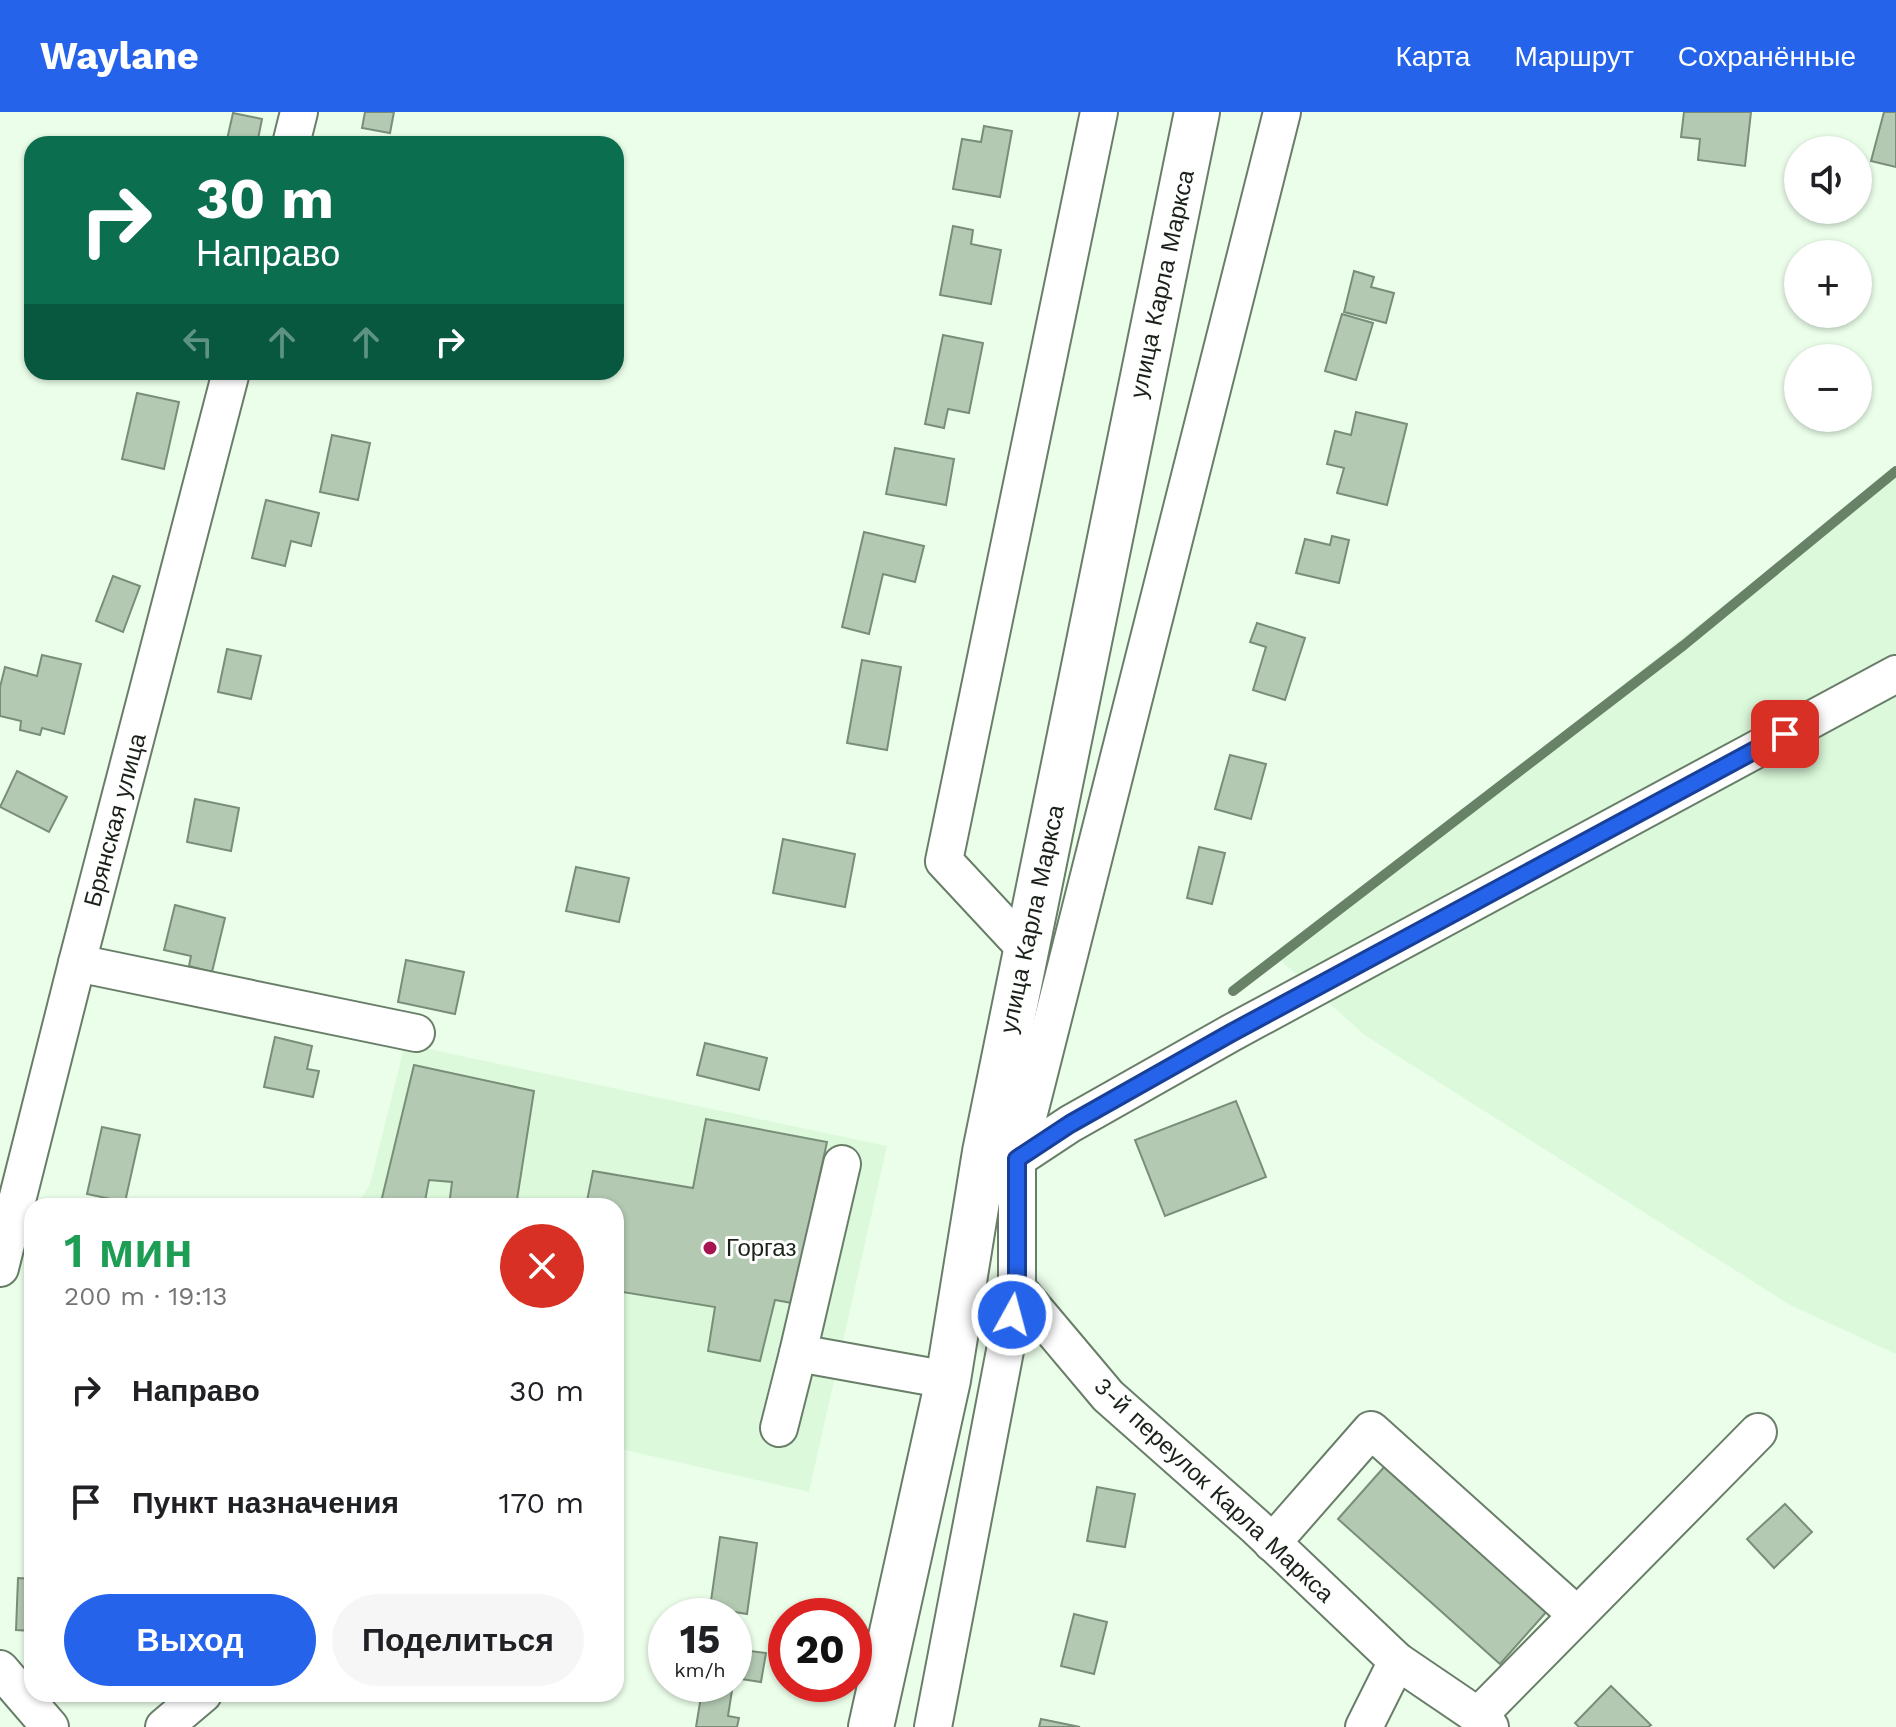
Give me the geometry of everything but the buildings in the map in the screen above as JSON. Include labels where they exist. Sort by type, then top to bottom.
[{"type":"main road","name":"улица Карла Маркса","points":[[871,1727],[1001,1156],[1026,949],[1197,112]]},
{"type":"street","points":[[293,136],[299,112]]},
{"type":"street","points":[[1026,949],[944,861],[1099,112]]},
{"type":"street","points":[[933,1727],[1017,1288],[1001,1156],[1088,889],[1282,112]]},
{"type":"street","name":"Брянская улица","points":[[0,1268],[229,380]]},
{"type":"street","points":[[1001,1156],[1070,1124],[1231,1033],[1896,674]]},
{"type":"street","points":[[77,963],[416,1033]]},
{"type":"street","points":[[779,1428],[842,1164]]},
{"type":"street","name":"3-й переулок Карла Маркса","points":[[1017,1288],[1108,1396],[1272,1543],[1397,1661],[1484,1722],[1577,1615],[1758,1432]]},
{"type":"street","points":[[798,1353],[948,1380]]},
{"type":"street","points":[[1272,1543],[1371,1430],[1577,1615]]},
{"type":"street","points":[[1364,1727],[1397,1661]]},
{"type":"street","points":[[0,1669],[24,1697]]},
{"type":"street","points":[[28,1702],[50,1727]]},
{"type":"street","points":[[164,1727],[194,1702]]},
{"type":"shaded area","points":[[1896,469],[1896,1354],[1790,1305],[1366,1036],[1278,958]]},
{"type":"shaded area","points":[[405,1044],[887,1146],[809,1492],[624,1450],[624,1198],[362,1198],[370,1184]]},
{"type":"waterway","points":[[1233,991],[1684,645],[1896,471]]},
{"type":"place","name":"Горгаз","points":[[710,1248]]},
{"type":"route","points":[[1012,1315],[1017,1288],[1017,1159],[1070,1124],[1231,1033],[1785,734]]}]
